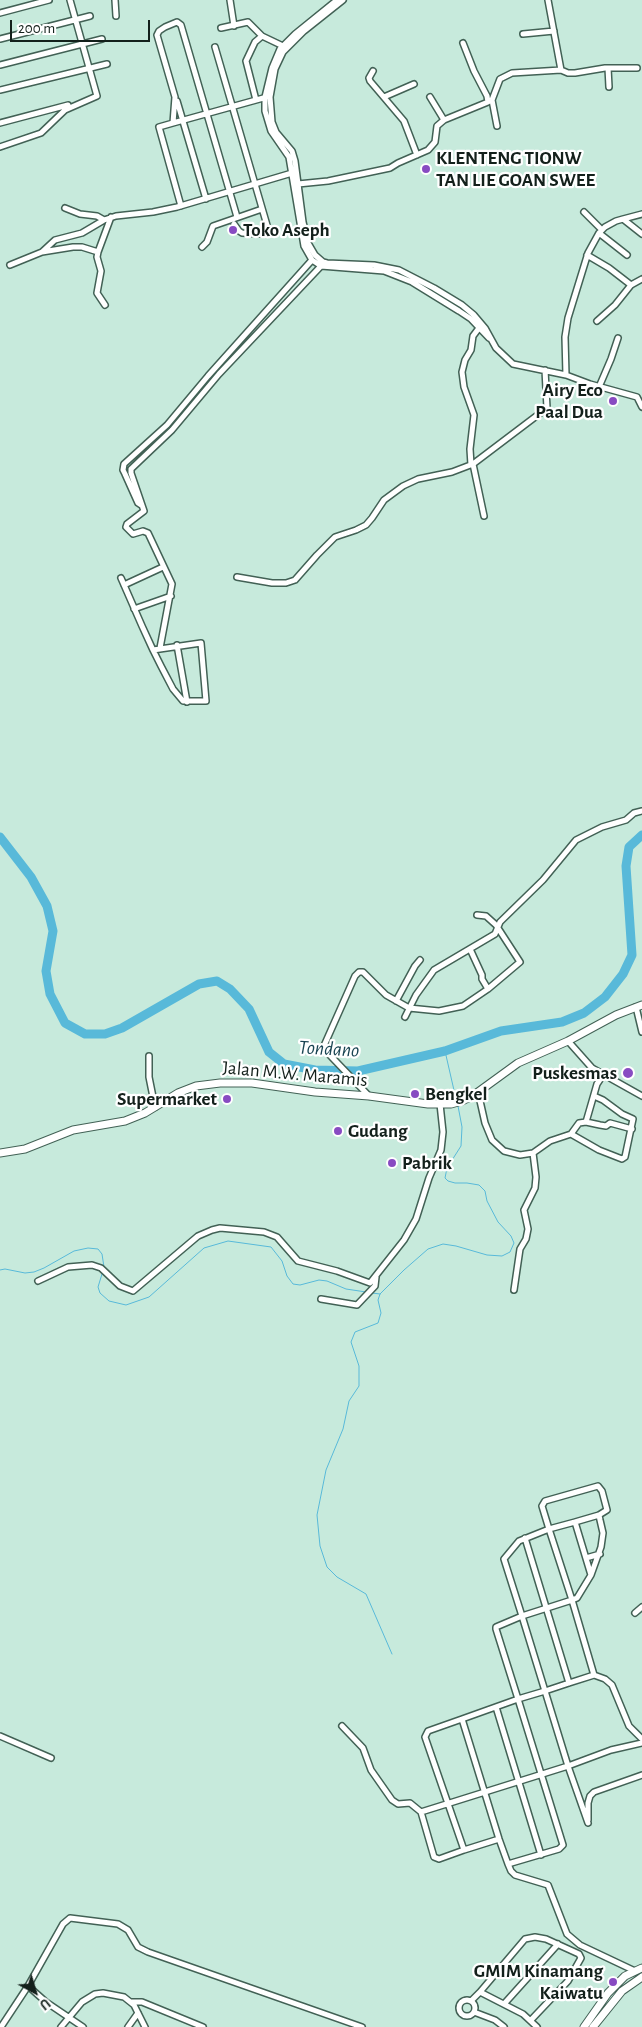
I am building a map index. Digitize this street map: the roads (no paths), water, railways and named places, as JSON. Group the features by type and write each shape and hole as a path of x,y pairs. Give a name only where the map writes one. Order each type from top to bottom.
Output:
{"highway":[{"path":"478,1092 518,1063 568,1041 616,1015 639,1006"},
{"name":"Jalan M.W. Maramis","path":"0,1153 24,1149 73,1130 125,1121 156,1108 178,1093 220,1082 252,1083 314,1092 440,1104 462,1101 478,1092"},
{"path":"584,2027 608,1993 625,1976 638,1969"},
{"path":"593,2027 622,1991 642,1977"}],"street":[{"path":"0,13 49,0"},
{"path":"70,0 98,96"},
{"path":"115,0 116,16"},
{"path":"230,0 234,26"},
{"path":"337,0 283,46 272,68 265,111 269,125 288,154 301,236 312,260 321,266 384,271 412,282 447,300 462,305 480,321 500,354 512,364 566,375 599,387 637,397 642,407"},
{"path":"343,0 304,31 283,52 275,69 267,97 276,132 293,155 308,243 319,259 328,262 374,265 399,270 447,300 471,319 492,340"},
{"path":"548,0 561,70"},
{"path":"0,39 90,16"},
{"path":"206,199 157,35 165,27 177,22 181,25 237,217"},
{"path":"221,28 249,23 262,36 283,46"},
{"path":"523,34 554,31"},
{"path":"256,100 246,61 255,42 262,36"},
{"path":"0,65 102,39"},
{"path":"298,184 328,181 390,168 432,147 437,138 437,126 444,120 488,102 463,42"},
{"path":"215,47 268,233 242,233 238,231 234,224"},
{"path":"0,90 106,64"},
{"path":"608,68 609,87"},
{"path":"497,126 492,100 495,87 500,79 512,73 561,70 575,73 608,68 637,68"},
{"path":"374,71 370,81 404,121 418,155"},
{"path":"384,97 414,84"},
{"path":"0,123 98,96"},
{"path":"0,147 41,133 65,110 98,96"},
{"path":"173,123 175,97"},
{"path":"181,206 160,126 267,97"},
{"path":"430,97 444,120"},
{"path":"42,252 53,241 82,233 111,217 122,214 153,212 181,206 292,173"},
{"path":"65,208 104,220"},
{"path":"202,247 207,242 213,226 262,209"},
{"path":"584,212 601,232 627,255"},
{"path":"566,375 565,337 568,318 587,255 601,232 610,223 642,214"},
{"path":"105,305 97,293 101,271 97,257 111,217"},
{"path":"623,219 642,234"},
{"path":"10,265 42,252 73,246 98,252"},
{"path":"587,255 609,268 631,285"},
{"path":"141,505 138,504 123,466 127,460 167,426 208,376 312,260"},
{"path":"160,648 172,584 147,532 134,534 126,527 127,524 143,512 141,497 131,469 172,430 219,374 321,266"},
{"path":"597,321 615,305 631,285 642,279"},
{"path":"479,328 473,336 471,350 465,360 462,372 464,386 474,416 470,449 484,516"},
{"path":"599,387 618,338"},
{"path":"237,577 272,583 286,583 295,580 335,537 366,525 384,500 403,486 426,476 452,472 472,465 547,408 545,370"},
{"path":"167,426 172,430"},
{"path":"124,585 164,567"},
{"path":"121,578 153,650 173,689 182,700 187,702 206,701 200,643 153,650"},
{"path":"134,609 171,596"},
{"path":"177,645 187,702"},
{"path":"405,1017 416,995 434,970 495,934 500,922 543,880 576,840 602,827 626,820 634,813 642,811"},
{"path":"369,1096 324,1051 323,1046 355,976 359,972 366,975 386,995 410,1008 439,1011 452,1010 471,1002 520,962 498,928 486,916 477,915"},
{"path":"470,949 482,980 488,989"},
{"path":"396,1001 420,960"},
{"path":"639,1006 642,1032"},
{"path":"568,1041 592,1068 642,1096"},
{"path":"149,1056 149,1077 156,1108"},
{"path":"586,1122 597,1084 603,1075"},
{"path":"478,1092 484,1123 492,1140 498,1147 513,1154 533,1153 550,1141 571,1134 579,1124 586,1122 605,1126 610,1123 632,1129"},
{"path":"571,1134 599,1150 622,1159 625,1157 633,1120 594,1096"},
{"path":"38,1281 68,1267 92,1265 101,1268 120,1286 128,1290 135,1290 198,1236 220,1228 264,1232 277,1237 298,1261 347,1274 367,1284 372,1282 404,1240 416,1218 429,1178 441,1150 443,1132 440,1104"},
{"path":"514,1290 520,1249 526,1239 528,1229 524,1210 535,1188 536,1177 533,1153"},
{"path":"321,1299 358,1305 375,1286 376,1276"},
{"path":"594,1676 572,1600 549,1529 542,1506 543,1503 598,1486 602,1491 607,1510 599,1515 549,1529 518,1541 504,1559 568,1766 588,1823 588,1803 590,1796 594,1792 642,1775"},
{"path":"508,1864 563,1847 496,1629 498,1625 577,1598 585,1587 600,1554 603,1533 599,1515"},
{"path":"575,1522 591,1575"},
{"path":"525,1538 569,1683"},
{"path":"586,1558 600,1554"},
{"path":"635,1613 642,1607"},
{"path":"421,1812 449,1802 568,1766 642,1741 629,1726 612,1685 605,1679 594,1676 545,1690 462,1718 428,1731 425,1734 449,1802 464,1850"},
{"path":"496,1707 541,1855"},
{"path":"462,1718 498,1840 511,1872 515,1875 548,1885 567,1934 580,1945 638,1969"},
{"path":"342,1726 363,1748 371,1770 392,1800 398,1804 410,1803 421,1812 434,1857 438,1859 498,1840"},
{"path":"0,1736 51,1758"},
{"path":"1,2027 28,1986 63,1924 70,1918 118,1924 128,1930 138,1947 148,1952 362,2027"},
{"path":"504,2027 495,2020 474,2012 466,2016 459,2009 461,2003 470,2001 480,1992 525,1939 535,1937 558,1944 579,1954 580,1958 568,1981 531,2020"},
{"path":"504,2004 558,1944"},
{"path":"28,1986 46,2002 83,2027"},
{"path":"480,1992 531,2020 537,2027"},
{"path":"60,2027 78,2006 95,1994 114,1994 124,1997 131,2002 145,2027"},
{"path":"470,2001 475,2006 474,2012"},
{"path":"131,2002 142,2002 203,2027"},
{"path":"128,2027 138,2013"}],"waterway":[{"name":"Tondano","path":"0,837 31,877 47,906 53,931 46,971 50,994 65,1023 85,1034 105,1034 122,1028 199,984 217,981 230,989 249,1009 269,1052 284,1064 315,1070 358,1071 445,1051 501,1031 562,1022 584,1013 605,997 623,974 632,955 626,866 629,847 642,835"},
{"path":"445,1051 456,1099"},
{"path":"392,1654 366,1594 337,1577 327,1567 320,1546 317,1515 326,1470 343,1429 349,1401 359,1386 359,1366 351,1342 355,1332 378,1323 381,1313 378,1300 380,1294 428,1249 443,1244 487,1255 502,1256 510,1252 514,1243 511,1236 498,1222 487,1201 485,1191 479,1185 455,1183 445,1178 447,1168 461,1146 462,1127 458,1106"},
{"path":"102,1274 98,1287 100,1293 109,1301 126,1305 149,1297 204,1248 228,1241 271,1247 282,1261 287,1276 293,1284 300,1285 319,1280 327,1281 346,1289 366,1292"},
{"path":"0,1270 5,1269 25,1273 34,1272 74,1251 88,1248 98,1249 102,1254 104,1267"},
{"path":"372,1293 380,1294"}],"place":[{"name":"KLENTENG TIONW TAN LIE GOAN SWEE","path":"426,169"},
{"name":"Toko Aseph","path":"233,230"},
{"name":"Airy Eco Paal Dua","path":"613,401"},
{"name":"Puskesmas","path":"628,1073"},
{"name":"Bengkel","path":"415,1094"},
{"name":"Supermarket","path":"227,1099"},
{"name":"Gudang","path":"338,1131"},
{"name":"Pabrik","path":"392,1163"},
{"name":"GMIM Kinamang Kaiwatu","path":"613,1982"}]}
